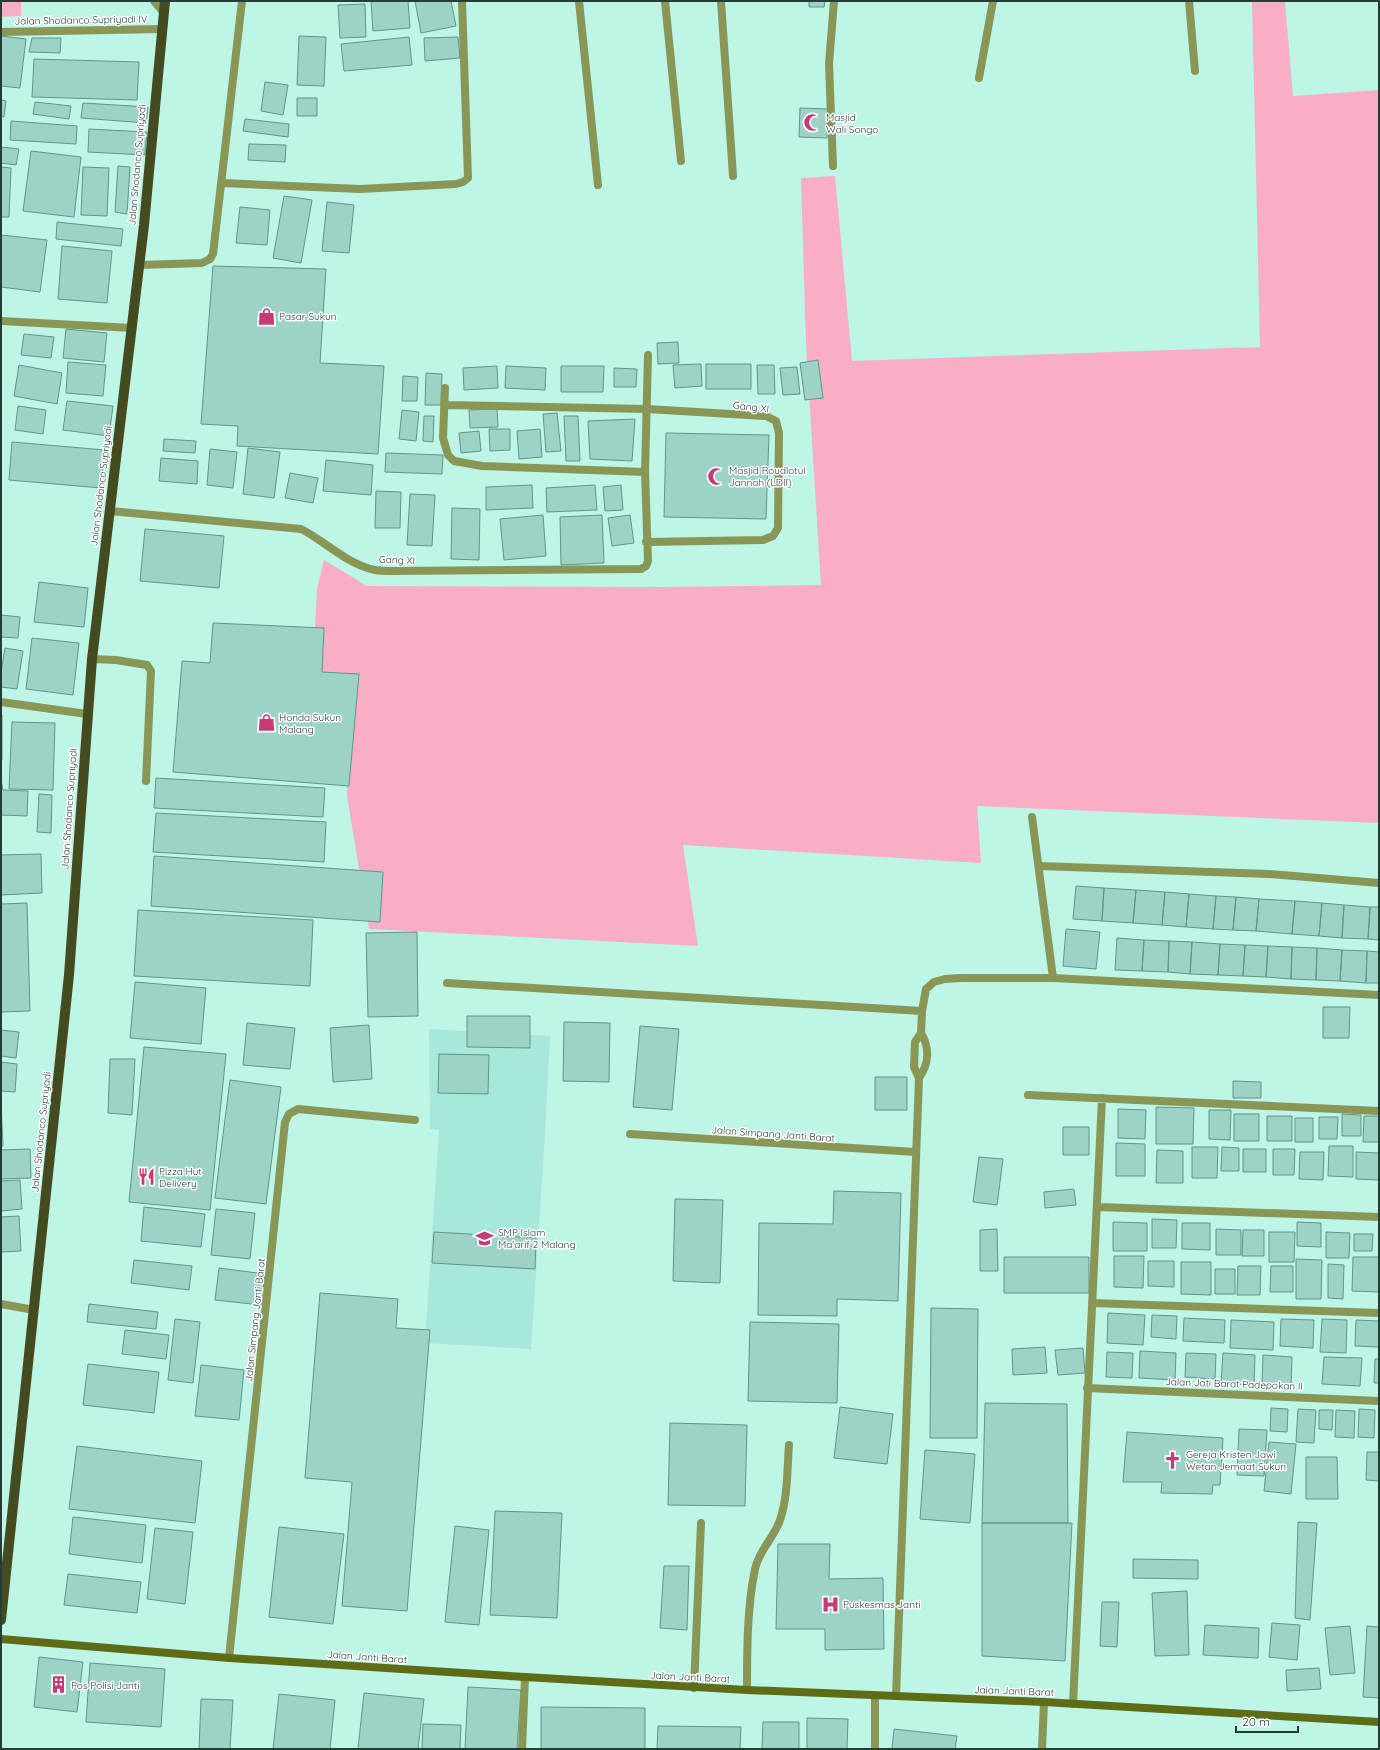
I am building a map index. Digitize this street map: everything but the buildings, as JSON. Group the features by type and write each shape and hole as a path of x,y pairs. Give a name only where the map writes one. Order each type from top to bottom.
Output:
{"main road":[{"name":"Jalan Shodanco Supriyadi","path":"1,1620 69,975 92,659 139,266 165,1"}],"street":[{"path":"154,1 164,13"},
{"path":"139,266 202,263 210,259 213,254 242,1"},
{"path":"222,183 360,189 456,184 468,178 462,1"},
{"path":"579,1 598,185"},
{"path":"665,1 681,161"},
{"path":"720,1 733,176"},
{"path":"833,166 829,64 834,1"},
{"path":"979,78 993,1"},
{"path":"1189,1 1195,71"},
{"name":"Jalan Shodanco Supriyadi IV","path":"1,32 162,28"},
{"path":"1,321 132,328"},
{"name":"Gang XI","path":"110,511 301,529 315,536 355,562 374,570 641,569 646,566 648,561 646,542 645,472 648,355"},
{"path":"445,388 443,438 448,455 454,461 482,466 645,472"},
{"path":"445,405 646,409"},
{"name":"Gang XI","path":"646,409 766,416 776,421 779,433 778,528 773,536 763,540 646,542"},
{"path":"92,659 116,660 147,665 151,671 146,781"},
{"path":"1,702 87,714"},
{"path":"1032,816 1053,978"},
{"path":"1038,866 1269,874 1379,883"},
{"path":"896,1696 915,1152 919,1078 914,1067 915,1042 921,1033 922,1011 926,989 934,982 945,979 1053,978 1379,995"},
{"path":"448,983 922,1011"},
{"path":"919,1078 926,1068 927,1053 927,1042 921,1033"},
{"path":"1028,1095 1379,1111"},
{"path":"1073,1704 1087,1388 1098,1207 1102,1098"},
{"name":"Jalan Simpang Janti Barat","path":"229,1658 285,1122 289,1114 298,1109 415,1120"},
{"name":"Jalan Simpang Janti Barat","path":"630,1134 915,1152"},
{"path":"1098,1207 1379,1216"},
{"path":"1092,1303 1379,1313"},
{"path":"1,1304 34,1310"},
{"name":"Jalan Jati Barat Padepokan II","path":"1087,1388 1379,1401"},
{"path":"747,1690 748,1631 755,1568 760,1554 773,1535 780,1521 785,1501 789,1445"},
{"path":"694,1688 701,1523"},
{"name":"Jalan Janti Barat","path":"1,1639 229,1658 525,1678 694,1688 1044,1702 1379,1722"},
{"path":"522,1749 525,1678"},
{"path":"874,1749 876,1696"},
{"path":"1042,1749 1044,1702"}],"shaded area":[{"path":"1,1 21,1 21,16 1,17"},
{"path":"1252,1 1285,1 1293,96 1379,90 1379,823 977,806 981,863 683,845 698,946 369,929 347,796 349,691 313,668 317,589 324,560 367,586 661,587 821,585 806,344 801,178 835,176 852,361 1260,347"},
{"name":"SMP Islam Ma'arif 2 Malang","path":"429,1029 550,1036 531,1349 425,1343 439,1130 430,1129"}],"place":[{"name":"Masjid Wali Songo","path":"813,123"},
{"name":"Pasar Sukun","path":"266,316"},
{"name":"Masjid Roudlotul Jannah (LDII)","path":"716,476"},
{"name":"Honda Sukun Malang","path":"266,723"},
{"name":"Pizza Hut Delivery","path":"146,1177"},
{"name":"SMP Islam Ma'arif 2 Malang","path":"485,1238"},
{"name":"Gereja Kristen Jawi Wetan Jemaat Sukun","path":"1173,1460"},
{"name":"Puskesmas Janti","path":"830,1604"},
{"name":"Pos Polisi Janti","path":"58,1685"}]}
